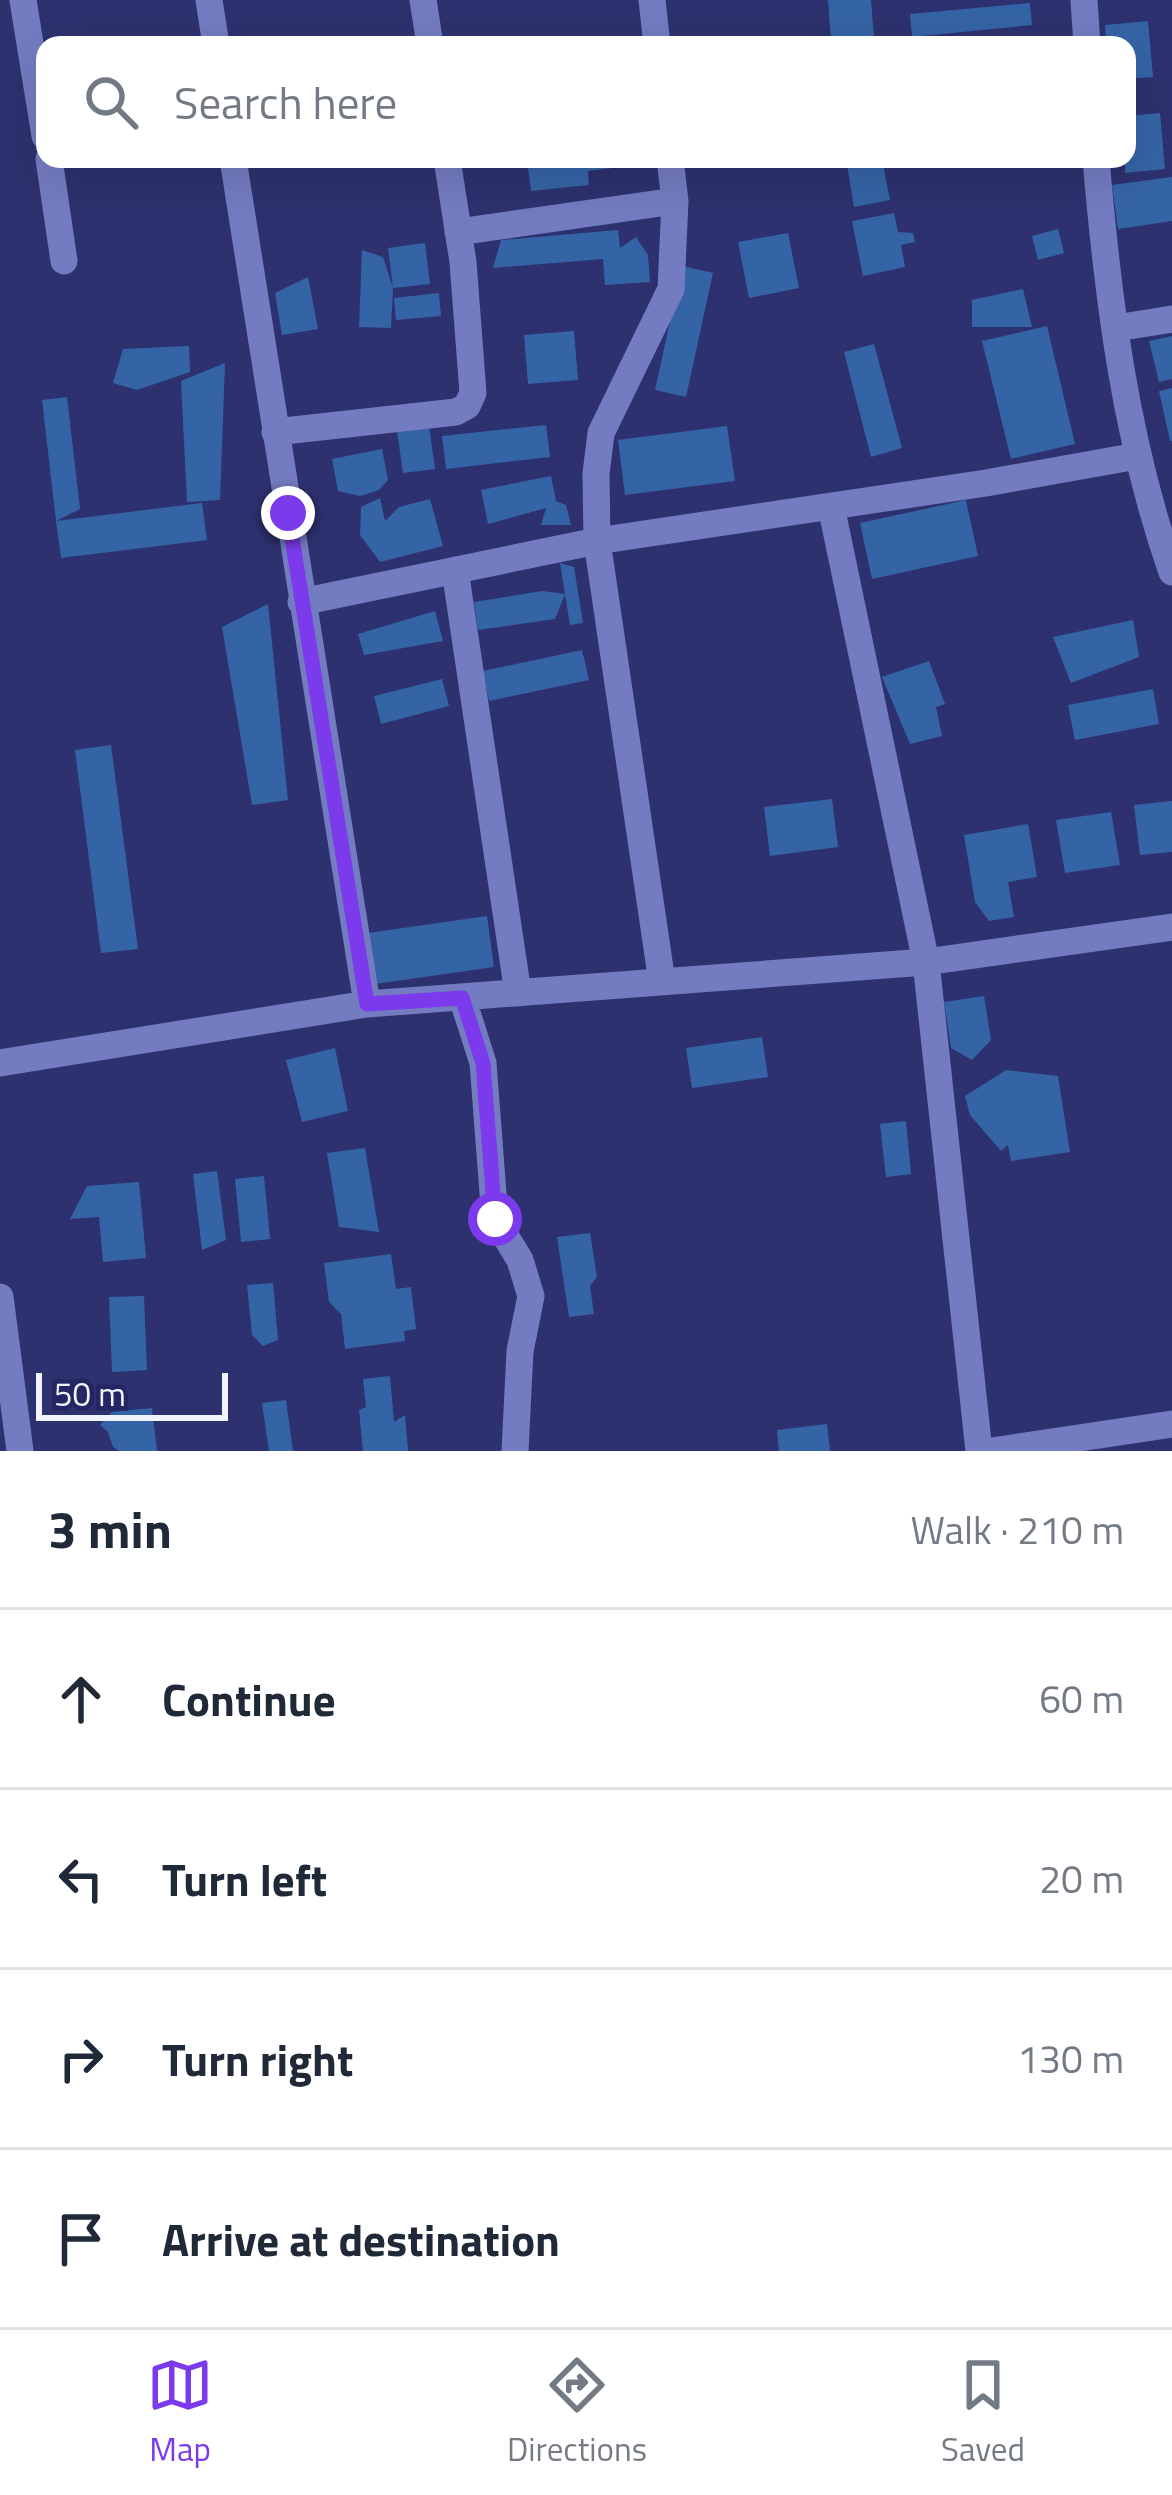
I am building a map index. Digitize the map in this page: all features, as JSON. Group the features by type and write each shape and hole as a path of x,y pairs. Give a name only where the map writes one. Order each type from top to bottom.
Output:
{"street":[{"path":"23,0 36,80"},
{"path":"209,0 215,36"},
{"path":"423,0 428,36"},
{"path":"652,0 656,36"},
{"path":"1084,0 1086,36"},
{"path":"50,168 64,261"},
{"path":"234,168 367,1004"},
{"path":"275,432 456,412 467,406 472,377 448,168"},
{"path":"662,982 597,541 596,474 601,434 671,289 675,201 671,168"},
{"path":"1097,168 1120,379 1145,495 1172,572"},
{"path":"458,232 675,201"},
{"path":"1116,328 1172,319"},
{"path":"301,602 597,541 1137,456"},
{"path":"831,506 926,962 979,1451"},
{"path":"455,570 518,993"},
{"path":"0,1063 367,1004 926,962 1172,927"},
{"path":"462,998 483,1063 495,1219 526,1275 530,1296 520,1351 515,1451"},
{"path":"0,1297 20,1451"},
{"path":"992,1451 1172,1424"}],"building":[{"path":"828,0 871,0 874,36 831,36"},
{"path":"1030,3 1032,25 912,36 910,14"},
{"path":"1148,21 1153,77 1136,78 1136,36 1106,36 1105,25"},
{"path":"1160,113 1165,169 1125,173 1125,168 1136,168 1136,115"},
{"path":"528,168 613,168 588,171 589,185 531,191"},
{"path":"848,168 884,168 890,200 854,207"},
{"path":"1172,177 1172,221 1118,229 1112,185"},
{"path":"894,213 898,232 913,233 915,242 901,245 905,267 863,276 852,221"},
{"path":"1058,229 1064,253 1038,260 1032,236"},
{"path":"618,230 620,248 636,237 648,255 650,282 605,285 603,259 493,268 501,240"},
{"path":"788,233 799,288 749,298 738,242"},
{"path":"425,243 430,284 393,288 388,248"},
{"path":"362,250 383,257 393,288 391,328 359,327"},
{"path":"682,266 713,273 686,397 655,390"},
{"path":"308,277 318,329 282,335 275,293"},
{"path":"1023,289 1032,327 972,327 972,300"},
{"path":"439,293 441,316 396,320 394,298"},
{"path":"1047,326 1075,444 1011,459 982,341"},
{"path":"574,331 578,380 528,384 524,335"},
{"path":"1172,336 1172,379 1159,382 1149,341"},
{"path":"874,344 902,448 871,457 844,352"},
{"path":"189,346 190,372 137,390 113,383 123,349"},
{"path":"225,363 220,500 187,502 181,381"},
{"path":"1172,388 1172,441 1170,441 1159,391"},
{"path":"67,397 80,509 56,521 42,400"},
{"path":"546,425 550,457 446,469 442,436"},
{"path":"429,426 435,469 403,473 397,431"},
{"path":"727,426 735,481 625,495 618,440"},
{"path":"382,449 388,480 379,490 360,496 338,491 332,459"},
{"path":"551,476 556,501 566,505 571,525 541,525 546,508 488,524 481,490"},
{"path":"380,498 385,521 399,507 430,499 443,546 380,562 360,535 361,507"},
{"path":"966,500 978,556 872,579 860,523"},
{"path":"202,503 207,540 61,558 56,521"},
{"path":"560,563 574,567 583,623 570,625"},
{"path":"542,591 565,594 555,619 478,630 474,602"},
{"path":"268,604 288,800 252,805 222,627"},
{"path":"435,611 443,641 364,655 358,634"},
{"path":"1133,620 1139,657 1071,683 1053,637"},
{"path":"582,650 589,680 489,701 483,671"},
{"path":"929,661 945,704 936,707 942,736 910,744 882,677"},
{"path":"442,679 449,706 381,724 374,696"},
{"path":"1153,689 1159,724 1075,740 1068,705"},
{"path":"111,745 138,949 101,953 75,750"},
{"path":"832,799 838,847 770,856 764,807"},
{"path":"1172,801 1172,852 1140,855 1134,805"},
{"path":"1111,812 1120,865 1065,873 1056,820"},
{"path":"1028,824 1037,877 1008,882 1014,917 989,921 975,902 964,835"},
{"path":"487,916 494,967 375,984 368,933"},
{"path":"984,996 991,1040 972,1060 951,1048 944,1002"},
{"path":"762,1037 768,1077 692,1088 686,1048"},
{"path":"335,1048 348,1111 302,1122 286,1060"},
{"path":"1006,1070 1058,1076 1070,1152 1011,1161 1008,1145 1001,1151 970,1115 965,1096"},
{"path":"906,1121 911,1174 886,1177 880,1124"},
{"path":"365,1148 379,1232 339,1227 327,1153"},
{"path":"217,1171 226,1240 202,1250 193,1174"},
{"path":"264,1176 270,1239 241,1242 235,1179"},
{"path":"139,1182 146,1258 103,1262 99,1217 70,1219 87,1186"},
{"path":"590,1233 597,1277 590,1286 594,1314 569,1317 557,1237"},
{"path":"391,1254 396,1289 411,1287 416,1329 404,1331 405,1341 345,1349 341,1314 329,1302 324,1263"},
{"path":"273,1283 278,1340 263,1346 252,1335 247,1285"},
{"path":"144,1296 147,1370 112,1372 109,1297"},
{"path":"390,1376 394,1422 405,1415 408,1451 363,1451 359,1410 366,1407 363,1379"},
{"path":"286,1400 293,1451 269,1451 262,1403"},
{"path":"152,1408 157,1451 113,1447 100,1425 112,1412"},
{"path":"827,1424 830,1451 779,1451 777,1430"}],"route":[{"path":"288,513 367,1004 462,998 483,1063 495,1219"}]}
